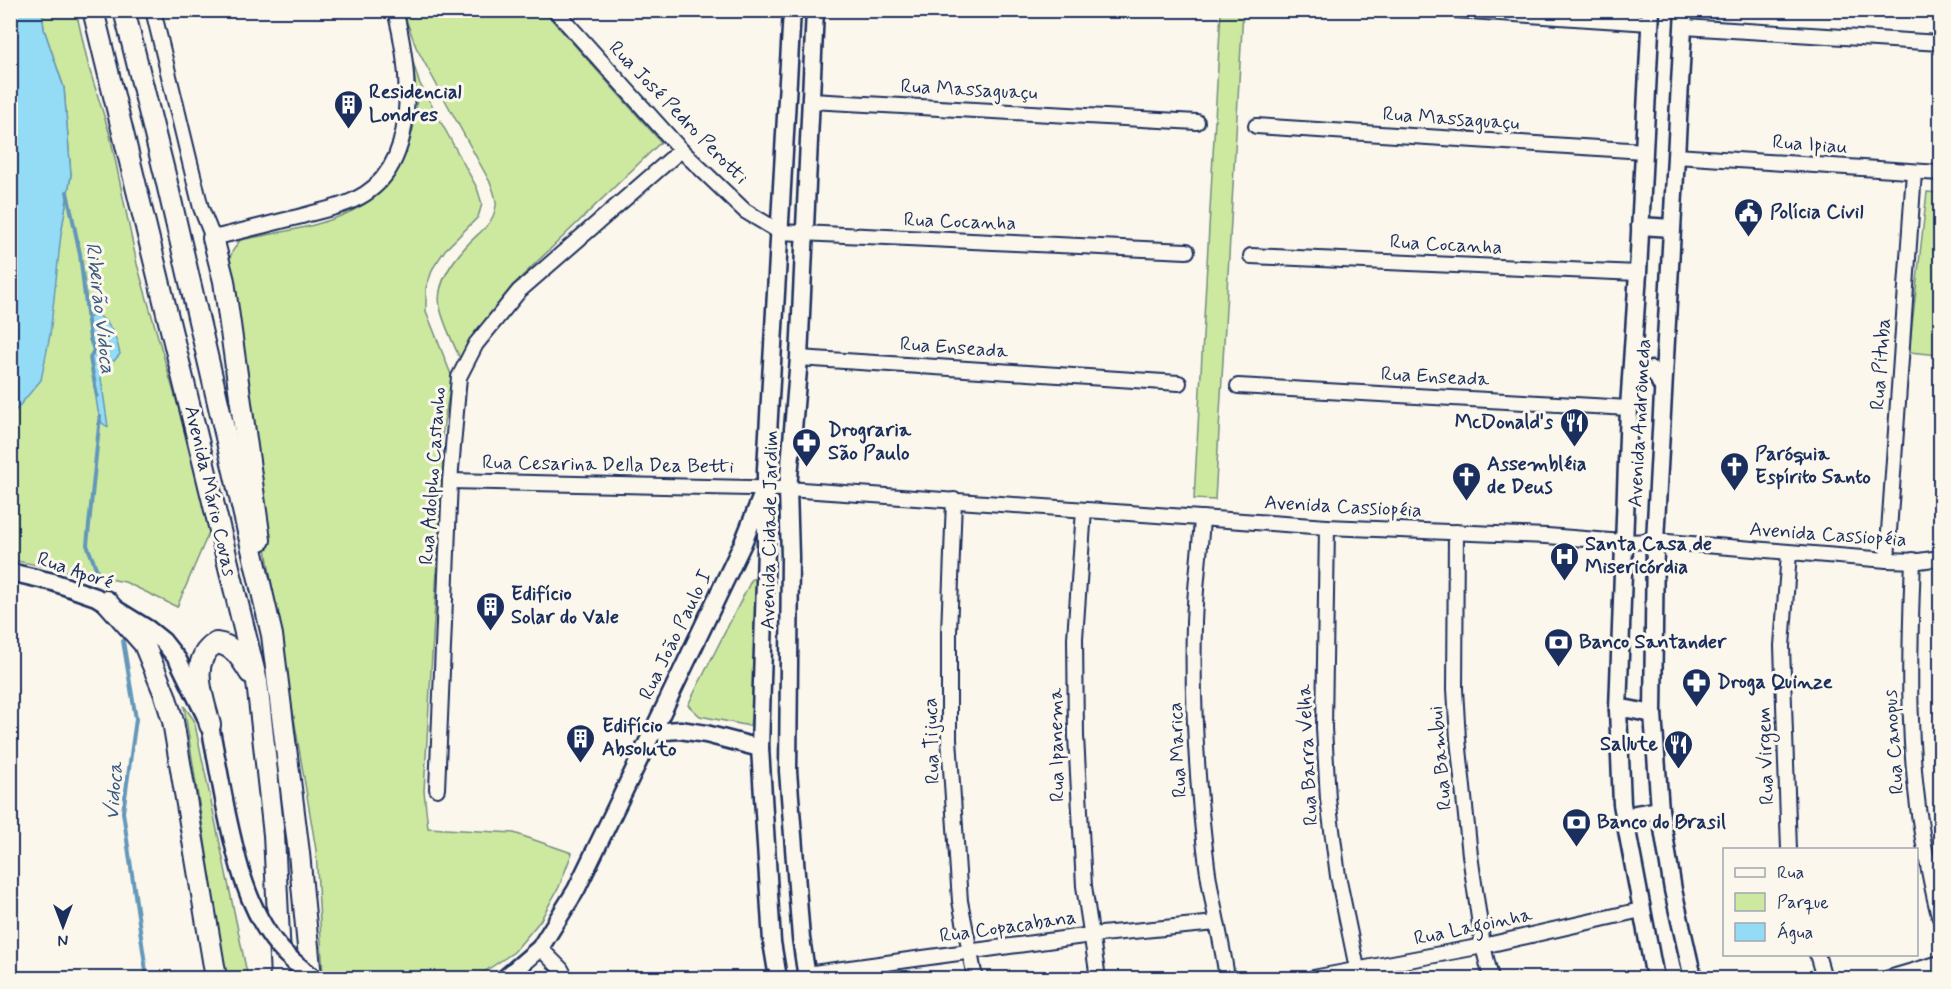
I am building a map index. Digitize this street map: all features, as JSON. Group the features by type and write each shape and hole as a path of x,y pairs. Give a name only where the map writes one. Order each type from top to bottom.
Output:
{"highway":[{"name":"Avenida Mário Covas","path":"93,10 257,682 274,835 280,978"},
{"name":"Avenida Mário Covas","path":"124,10 169,190 272,635 312,978"},
{"path":"213,238 224,281 272,635"},
{"path":"106,602 144,644 173,721 216,978"},
{"path":"210,725 199,674 201,659 208,648 216,643 224,644 232,649 257,682"}],"main road":[{"name":"Avenida Cidade Jardim","path":"778,978 772,942 760,748 766,548 765,488 792,10"},
{"name":"Avenida Cidade Jardim","path":"807,976 801,938 788,771 790,557 788,489 799,358 815,10"},
{"name":"Avenida Andrômeda","path":"1650,17 1629,408 1618,710 1622,804 1655,978"},
{"name":"Avenida Andrômeda","path":"1684,19 1655,542 1653,714 1660,810 1673,890 1693,978"},
{"path":"1640,226 1672,228"},
{"path":"1631,381 1637,373 1651,369 1662,386"},
{"name":"Rua João Paulo I","path":"505,978 540,948 576,890 743,543 765,488"},
{"path":"766,548 790,557"},
{"name":"Rua Aporé","path":"13,575 53,582 106,602 148,629 163,641 178,660 210,725"},
{"path":"1618,710 1628,709 1653,714"},
{"path":"210,725 236,858 253,902 279,947 312,978"},
{"path":"652,732 680,730 706,734 760,748"},
{"path":"1626,821 1636,814 1660,810"},
{"path":"772,942 801,938"}],"street":[{"path":"153,10 201,208 213,238 355,200 370,190 386,173 397,155 405,129 404,45 396,10"},
{"name":"Rua José Pedro Perotti","path":"555,10 681,150 745,211 780,232"},
{"path":"1455,10 1650,17"},
{"path":"1684,19 1941,43"},
{"name":"Rua Massaguaçu","path":"811,101 1197,122"},
{"name":"Rua Massaguaçu","path":"1256,126 1644,151"},
{"name":"Rua Adolpho Castanho","path":"437,789 450,481 459,377 476,344 519,291 681,150"},
{"name":"Rua Ipiau","path":"1677,156 1941,173"},
{"name":"Rua Pituba","path":"1887,560 1914,172"},
{"name":"Rua Cocanha","path":"780,232 1187,251"},
{"name":"Rua Cocanha","path":"1251,256 1638,273"},
{"name":"Rua Enseada","path":"799,358 1179,383"},
{"name":"Rua Enseada","path":"1238,386 1629,408"},
{"name":"Rua Cesarina Della Dea Betti","path":"450,481 765,488"},
{"name":"Avenida Cassiopéia","path":"765,488 1327,527 1655,542 1887,560 1941,558"},
{"name":"Rua Tijuca","path":"954,500 949,633 949,739 960,902 975,978"},
{"name":"Rua Ipanema","path":"1084,510 1075,638 1076,736 1084,886 1098,978"},
{"name":"Rua Marica","path":"1202,518 1194,622 1194,676 1201,809 1216,923 1227,978"},
{"name":"Rua Barra Velha","path":"1327,527 1324,728 1328,799 1334,851 1357,974"},
{"name":"Rua Bambui","path":"1456,532 1455,688 1457,719 1470,855 1483,946 1491,978"},
{"name":"Rua Virgem","path":"1789,553 1782,646 1789,848"},
{"name":"Avenida Cassiopéia","path":"1916,560 1941,567"},
{"name":"Rua Canopus","path":"1916,560 1909,688 1913,770 1921,831 1941,918"},
{"name":"Rua Lagoinha","path":"1313,978 1357,974 1641,910"},
{"name":"Rua Copacabana","path":"807,976 1091,935 1216,923"},
{"path":"540,948 561,969 566,978"},
{"path":"1818,956 1824,978"},
{"path":"1889,978 1941,963"}],"green space":[{"path":"42,11 76,11 89,68 110,135 137,264 212,525 177,607 125,582 11,560 11,416 14,412 61,233 71,175 64,88 44,29"},
{"path":"403,11 544,11 661,142 512,286 470,340 460,359 441,313 440,289 447,272 458,256 490,222 495,212 496,200 491,184 416,47"},
{"path":"1221,11 1243,11 1215,500 1194,499"},
{"path":"413,62 419,82 477,188 482,204 478,217 445,250 433,268 426,288 426,311 452,377 441,441 443,467 424,791 428,828 514,833 572,853 559,887 540,921 514,952 475,978 327,978 323,976 316,850 268,562 228,265 232,252 240,240 330,220 355,210 376,195 394,175 407,148 416,113"},
{"path":"1927,192 1940,193 1940,355 1909,352"},
{"path":"759,578 765,582 750,726 700,716 688,705 752,579"},
{"path":"184,706 194,720 248,978 226,978"}],"water":[{"path":"11,10 42,11 44,29 64,88 71,175 61,234 50,335 41,380 11,416"},
{"path":"97,314 113,331 120,354 114,361 104,359 99,364 108,427 102,423 98,411 90,358 94,350 90,339 88,318"}],"waterway":[{"name":"Ribeirão Vidoca","path":"67,192 80,254 90,339 94,350 90,358 97,396"},
{"name":"Ribeirão Vidoca","path":"98,573 87,545 100,416"},
{"name":"Vidoca","path":"123,641 136,719 123,812 147,978"}],"place":[{"name":"Residencial Londres","path":"348,130"},
{"name":"Polícia Civil","path":"1749,238"},
{"name":"McDonald's","path":"1574,448"},
{"name":"Drograria São Paulo","path":"807,468"},
{"name":"Paróquia Espírito Santo","path":"1734,492"},
{"name":"Assembléia de Deus","path":"1466,502"},
{"name":"Santa Casa de Misericórdia","path":"1564,582"},
{"name":"Edifício Solar do Vale","path":"490,632"},
{"name":"Banco Santander","path":"1558,668"},
{"name":"Droga Quinze","path":"1696,708"},
{"name":"Edifício Absoluto","path":"581,764"},
{"name":"Sallute","path":"1679,770"},
{"name":"Banco do Brasil","path":"1576,848"}]}
